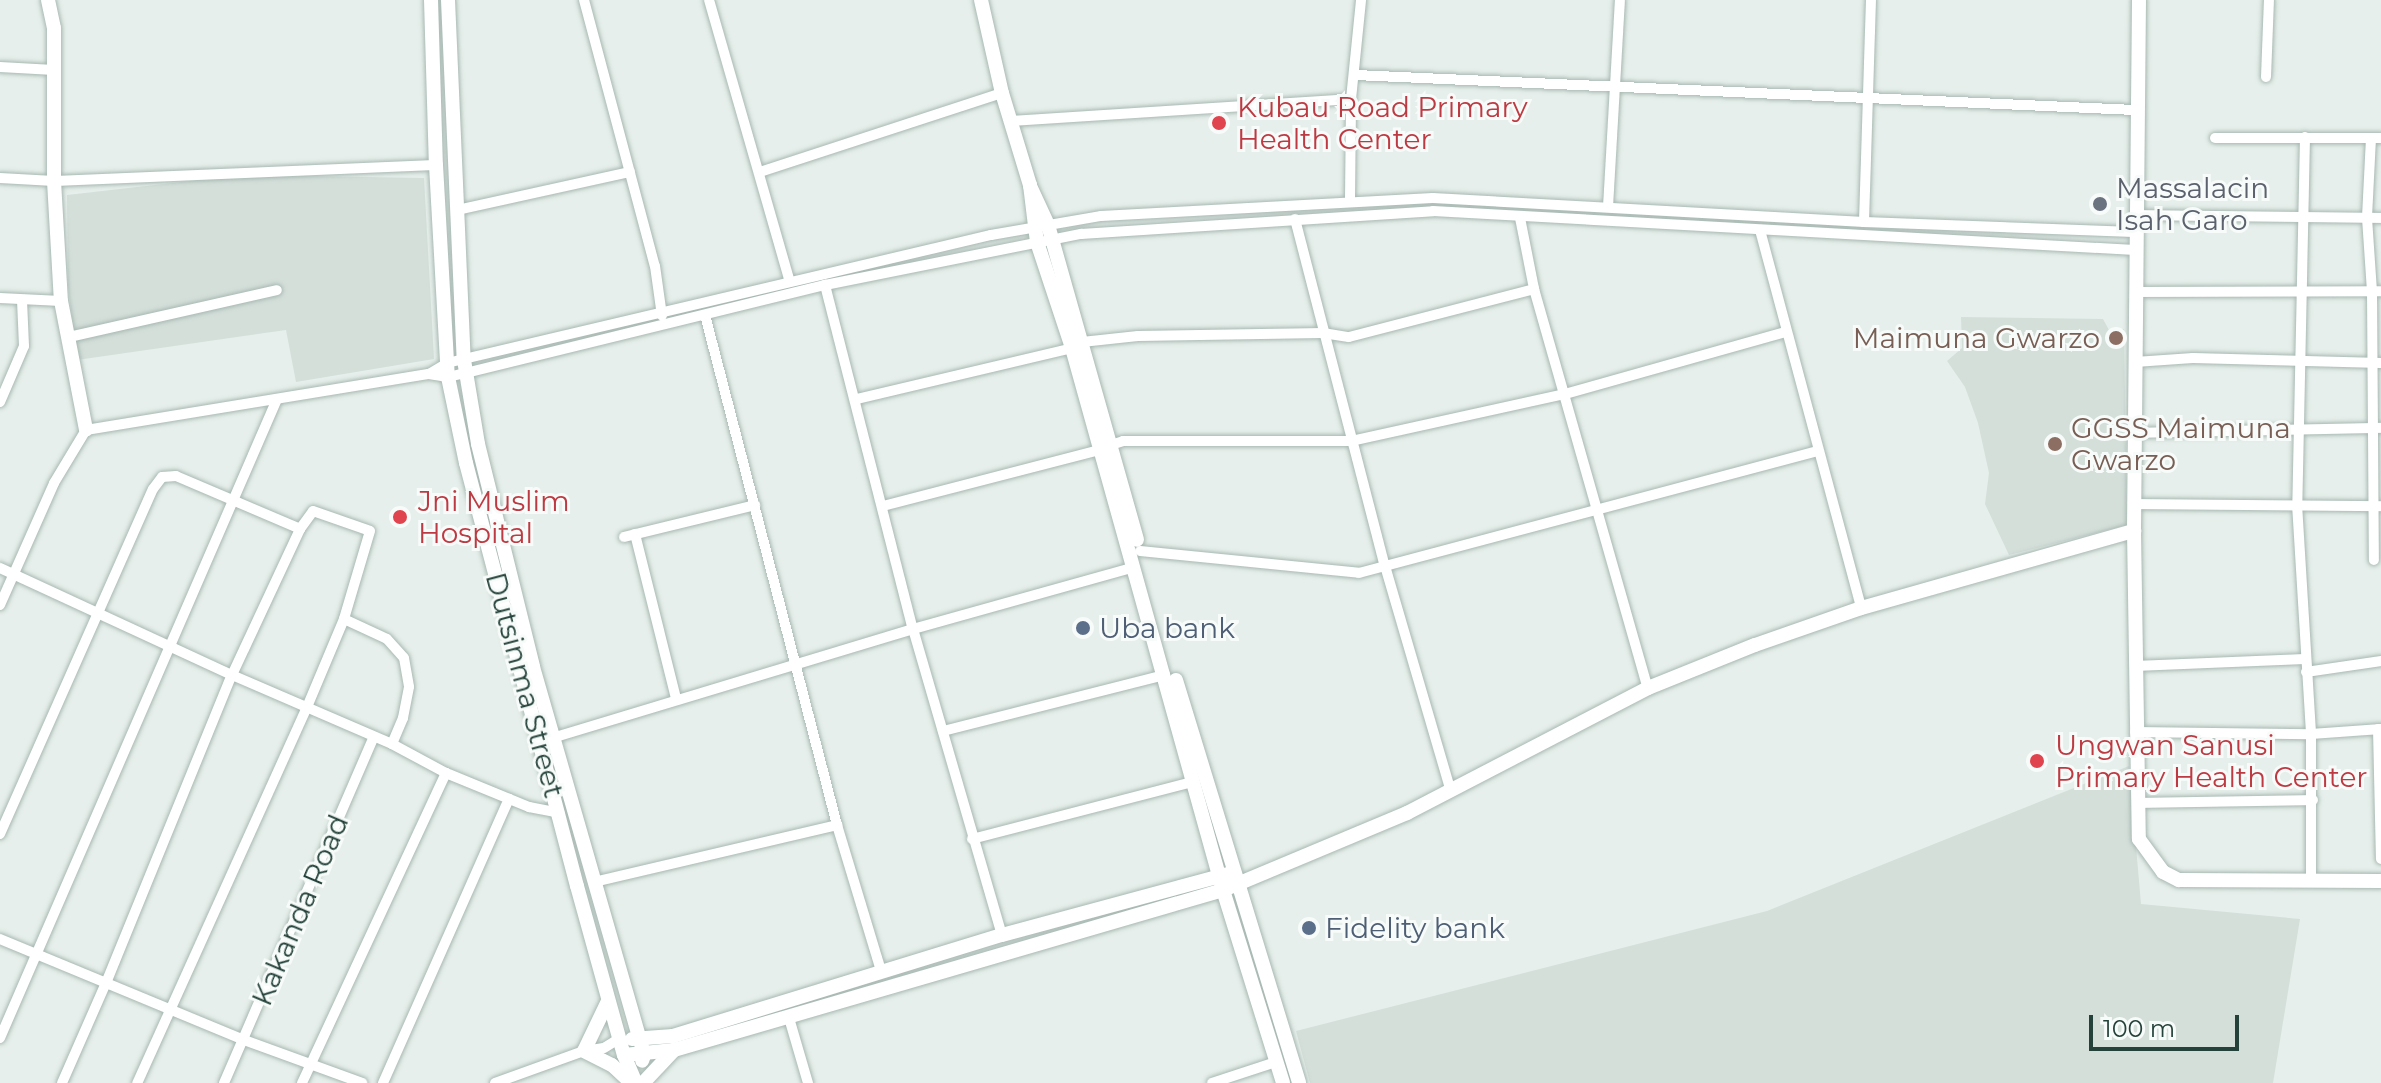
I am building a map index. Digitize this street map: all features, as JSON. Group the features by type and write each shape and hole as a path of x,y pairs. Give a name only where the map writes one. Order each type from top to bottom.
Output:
{"street":[{"path":"0,605 54,483 86,430 61,301 54,181 54,28 48,0"},
{"name":"Dutsinma Street","path":"431,0 436,165 448,370 466,463 608,1001 624,1055 637,1081"},
{"name":"Dutsinma Street","path":"448,0 465,366 478,444 552,738 644,1055"},
{"path":"584,0 661,291 663,325"},
{"path":"709,0 790,282"},
{"path":"981,0 1002,93 1077,345 1193,782 1230,877 1299,1083"},
{"path":"1350,200 1351,99 1361,0"},
{"path":"1608,207 1620,0"},
{"path":"1864,222 1871,0"},
{"path":"2139,0 2134,232 2135,732 2139,839 2163,872 2179,880 2381,881"},
{"path":"2266,77 2269,0"},
{"path":"0,67 54,70"},
{"path":"1355,75 2136,110"},
{"path":"760,172 1002,93"},
{"path":"1012,121 1351,99"},
{"path":"2305,137 2297,504 2311,734 2311,882"},
{"path":"2215,138 2376,138 2367,218 2376,291 2377,506 2374,560"},
{"path":"0,178 54,181 436,165"},
{"path":"457,210 630,172"},
{"path":"465,366 790,282 1041,226 1101,216 1350,200 1433,198 1864,222 2134,232"},
{"path":"86,430 429,374 663,325 825,285 1103,231 1433,211 2135,250"},
{"path":"1673,226 1674,211"},
{"path":"2135,215 2381,218"},
{"path":"1520,218 1534,289 1648,688"},
{"path":"1295,219 1385,566 1451,792"},
{"path":"1760,230 1861,608"},
{"path":"825,285 857,399 913,629 1002,935"},
{"path":"857,399 1077,345 1138,336 1323,333 1349,337 1534,289"},
{"path":"69,337 277,290"},
{"path":"2136,292 2376,291"},
{"path":"0,298 61,301"},
{"path":"0,402 24,346 22,300"},
{"path":"705,315 837,825 881,971"},
{"path":"883,506 1123,441 1351,441 1565,394 1785,332"},
{"path":"2135,362 2193,358 2377,363"},
{"path":"0,1038 277,399"},
{"path":"2135,433 2377,428"},
{"path":"495,1083 584,1051 604,1048 620,1038 674,1043 789,1018 1223,890 1230,877 1140,551 1105,448"},
{"path":"1140,551 1359,573 1818,451"},
{"path":"0,834 153,489 162,477 176,476 300,529"},
{"path":"2136,504 2377,506"},
{"path":"624,537 755,505"},
{"path":"62,1083 232,675 300,529 313,511 370,531 344,619 307,707 173,1010 137,1083"},
{"path":"604,1048 624,1055 644,1055 881,971 1002,935 1260,872 1451,792 1648,688 1861,608 2134,531"},
{"path":"635,534 676,699"},
{"path":"552,738 913,629 1135,567"},
{"path":"0,568 232,675 392,744 446,773 529,807 559,813"},
{"path":"344,619 387,639 404,658 409,687 403,718 392,744"},
{"path":"2135,666 2305,659"},
{"path":"2306,672 2381,661"},
{"path":"943,731 1165,675"},
{"path":"2135,732 2311,734 2379,729 2381,859"},
{"name":"Kakanda Road","path":"224,1083 374,737"},
{"path":"302,1083 446,773"},
{"path":"972,839 1193,782"},
{"path":"383,1083 509,799"},
{"path":"2140,803 2313,800"},
{"path":"594,882 837,825"},
{"path":"1223,890 1283,1083"},
{"path":"0,939 244,1040 362,1083"},
{"path":"584,1051 608,1001"},
{"path":"632,1016 674,1043"},
{"path":"789,1018 808,1083"},
{"path":"637,1081 674,1043"},
{"path":"584,1051 637,1081"},
{"path":"637,1081 644,1055"},
{"path":"1212,1083 1276,1062"}],"shaded area":[{"path":"243,175 424,178 434,359 296,382 286,330 77,360 68,285 67,195"},
{"name":"GGSS Maimuna Gwarzo","path":"1961,317 2103,319 2109,330 2124,329 2127,525 2009,555 1985,504 1989,473 1978,423 1965,387 1947,361 1962,348"},
{"path":"2129,766 2141,904 2300,919 2273,1083 1310,1083 1296,1031 1767,911"}],"place":[{"name":"Kubau Road Primary Health Center","path":"1219,123"},
{"name":"Massalacin Isah Garo","path":"2100,204"},
{"name":"Maimuna Gwarzo","path":"2116,338"},
{"name":"GGSS Maimuna Gwarzo","path":"2055,444"},
{"name":"Jni Muslim Hospital","path":"400,517"},
{"name":"Uba bank","path":"1083,628"},
{"name":"Ungwan Sanusi Primary Health Center","path":"2037,761"},
{"name":"Fidelity bank","path":"1309,928"}]}
